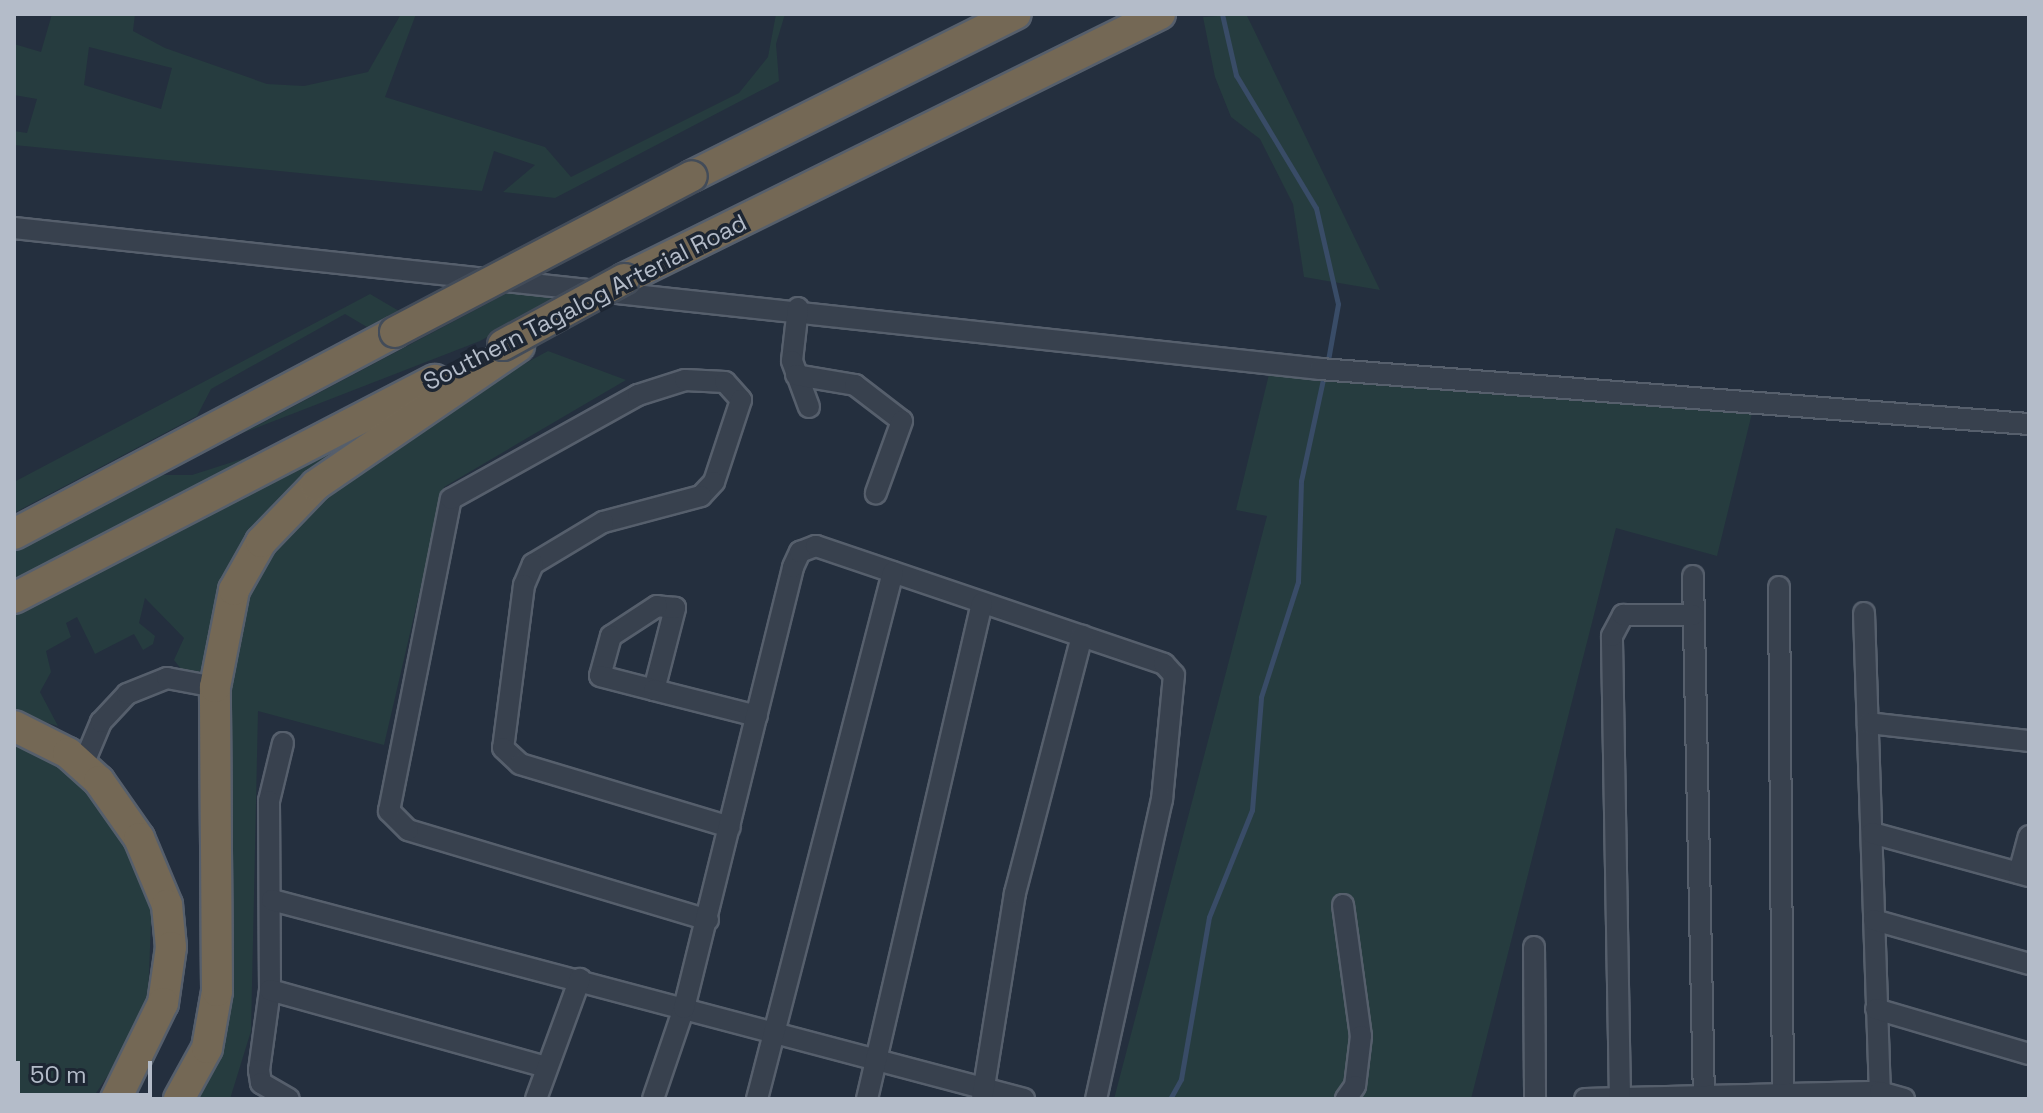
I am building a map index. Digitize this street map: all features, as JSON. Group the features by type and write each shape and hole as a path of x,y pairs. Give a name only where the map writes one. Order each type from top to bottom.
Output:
{"highway":[{"path":"14,534 692,176 1016,14"},
{"name":"Southern Tagalog Arterial Road","path":"14,598 511,345 624,279 1150,19"},
{"path":"179,1099 207,1048 217,991 215,687 234,590 281,518 384,435 511,345"},
{"path":"14,726 83,765 150,859 171,933 163,1003 116,1099"}],"street":[{"path":"14,228 798,308 1329,369 2029,424"},
{"path":"798,308 796,375 809,407"},
{"path":"796,375 855,385 902,421 876,493"},
{"path":"708,920 408,830 389,811 451,499 638,395 685,380 725,382 741,400 714,482 701,496 603,522 533,564 524,585 503,748 520,764 730,827"},
{"path":"653,1099 684,1008 708,920 800,552 816,546 1164,664 1174,675 1162,799 1096,1099"},
{"path":"757,1099 893,572"},
{"path":"1693,576 1704,1098"},
{"path":"1779,587 1783,1096"},
{"path":"867,1099 982,603"},
{"path":"654,690 675,608 657,606 611,636 600,676 654,690 757,716"},
{"path":"1864,613 1880,1096"},
{"path":"1620,1098 1612,636 1623,615 1693,615"},
{"path":"983,1094 1015,893 1082,636"},
{"path":"83,765 101,722 127,694 167,678 215,687"},
{"path":"1868,723 2029,741"},
{"path":"283,743 269,801 272,900 270,990 261,1083 289,1099"},
{"path":"1872,833 2024,875 2029,836"},
{"path":"272,900 773,1031 983,1094 1024,1099"},
{"path":"1343,905 1361,1036 1355,1086 1346,1099"},
{"path":"1874,920 2029,964"},
{"path":"1534,947 1535,1099"},
{"path":"536,1099 580,979"},
{"path":"270,990 546,1067"},
{"path":"1876,1009 2029,1054"},
{"path":"1585,1099 1783,1096 1880,1096 1904,1099"}],"green space":[{"path":"52,14 135,14 133,31 165,48 267,84 304,86 368,72 401,14 416,14 385,97 545,147 571,177 739,93 768,57 776,14 785,14 776,44 779,81 555,198 503,192 535,165 494,151 482,191 14,145 14,131 27,133 37,99 14,95 14,44 41,52","holes":["89,47 172,68 161,109 84,85"]},
{"path":"1246,14 1380,290 1304,277 1293,204 1260,139 1231,117 1215,77 1203,17"},
{"path":"524,284 571,292 480,341 243,433"},
{"path":"370,294 399,311 367,327 345,314 211,389 197,416 14,513 14,482"},
{"path":"548,351 626,380 444,487 384,745 258,711 251,1031 230,1099 194,1099 222,730 242,607 270,554 326,492 463,397"},
{"path":"1271,366 1753,409 1717,556 1616,528 1471,1099 1114,1099 1267,516 1236,510"},
{"path":"350,439 318,472 203,672 181,669 174,660 184,638 145,598 139,623 155,636 153,644 143,650 134,634 95,654 77,617 66,623 71,637 46,651 51,672 40,692 58,726 14,713 14,615"},
{"path":"267,451 14,585 14,549 153,475 192,475"},
{"path":"14,740 69,771 101,801 130,843 152,898 148,998 125,1050 92,1099 14,1099"}],"waterway":[{"path":"1222,14 1236,75 1316,208 1338,304 1327,366"},
{"path":"1170,1099 1181,1079 1209,917 1252,810 1261,697 1298,582 1301,481 1324,375"}]}
